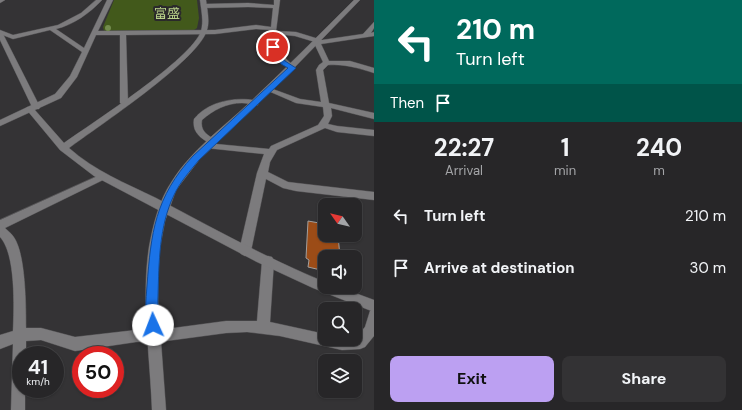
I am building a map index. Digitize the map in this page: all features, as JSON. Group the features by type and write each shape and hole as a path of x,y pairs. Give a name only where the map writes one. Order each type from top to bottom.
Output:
{"street":[{"path":"0,33 13,37 26,32 51,28 77,17 99,0"},
{"path":"0,123 58,96 73,77 84,51 110,0"},
{"path":"277,0 272,30 273,47 283,62 292,68"},
{"path":"159,410 153,335 152,300 155,250 164,208 169,195 184,172 211,144 270,90 357,0"},
{"path":"63,148 182,61 204,32 203,3 277,7"},
{"path":"365,36 374,24"},
{"path":"94,34 204,32 256,27 296,34 318,42 374,34"},
{"path":"51,28 84,51"},
{"path":"0,33 33,108 63,148 79,162 102,177 245,251 329,290 374,306"},
{"path":"123,33 124,103"},
{"path":"318,42 327,63"},
{"path":"245,251 262,183 262,173 265,162 271,152 274,148 323,125 328,116 320,69 321,66 327,63 348,62 374,71"},
{"path":"270,90 298,101 341,107 374,116"},
{"path":"255,103 249,100 238,101 217,107 202,115 198,119 198,130 211,144 271,152"},
{"path":"323,125 337,129 374,133"},
{"path":"262,173 296,187 374,196"},
{"path":"0,225 102,177"},
{"path":"0,230 10,240 16,261 20,300 18,335 18,410"},
{"path":"264,328 268,261"},
{"path":"0,342 18,335 41,334 75,344 247,326 280,330 342,343 360,342 371,330 374,315"}],"green space":[{"path":"114,0 197,0 199,18 197,28 194,30 104,31 103,27"}],"building":[{"path":"308,221 318,223 318,242 339,242 339,250 318,250 318,269 308,267 309,260 306,258"}],"district":[{"name":"富盛","path":"167,13"}],"route":[{"path":"153,325 152,300 155,250 164,208 169,195 184,172 196,158 292,68 283,62 273,47"}]}
